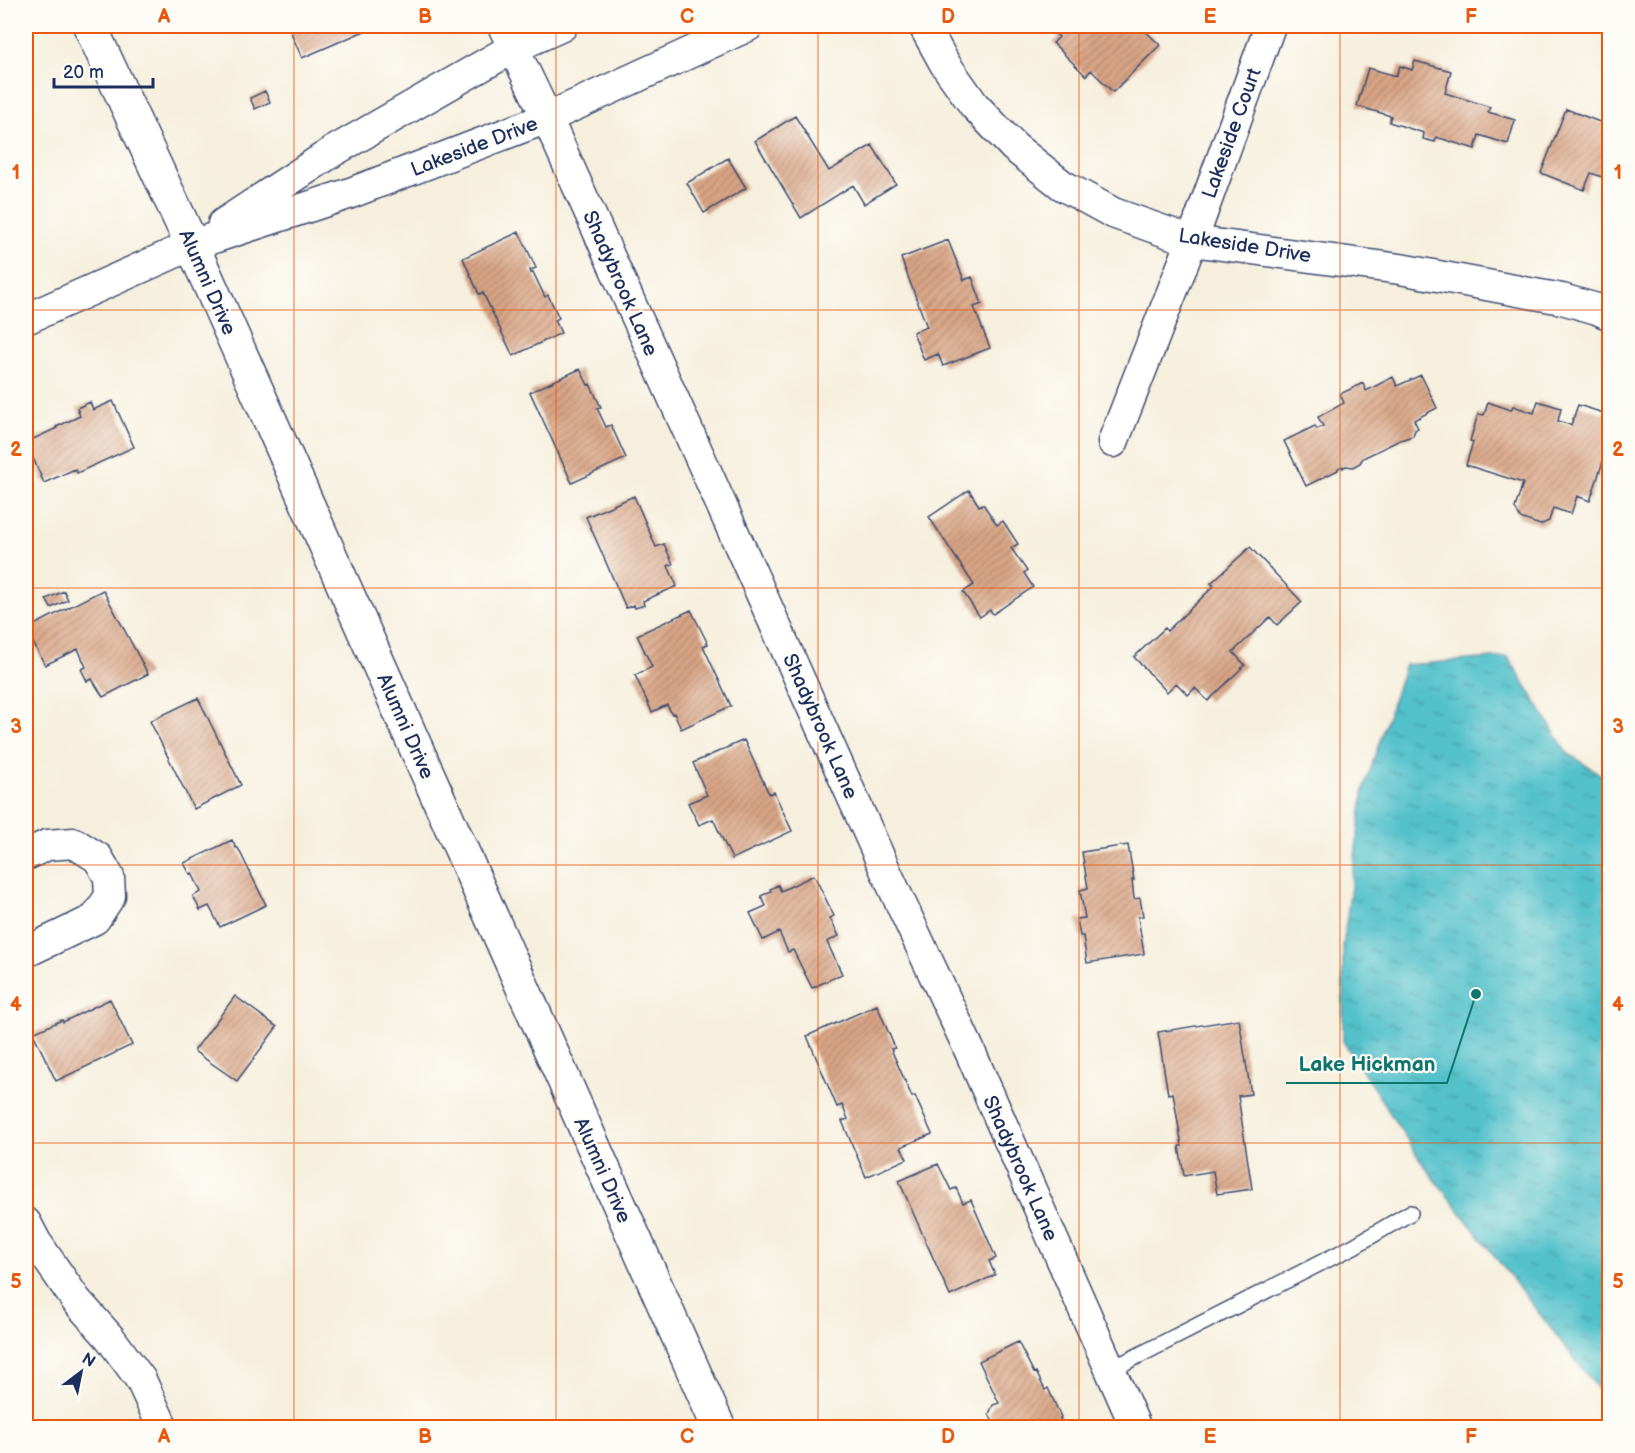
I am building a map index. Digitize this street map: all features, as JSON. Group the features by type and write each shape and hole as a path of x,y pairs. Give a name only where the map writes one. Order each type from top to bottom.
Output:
{"main road":[{"name":"Alumni Drive","path":"90,26 192,245 719,1428"}],"street":[{"name":"Lakeside Drive","path":"192,245 508,37 562,26"},
{"name":"Lakeside Drive","path":"26,319 192,245 348,194 546,118 748,26"},
{"name":"Lakeside Drive","path":"924,26 945,64 974,105 1014,147 1062,185 1113,213 1192,241 1400,269 1562,299 1610,315"},
{"name":"Lakeside Court","path":"1113,442 1192,241 1270,26"},
{"name":"Shadybrook Lane","path":"508,37 887,874 968,1047 1136,1428"},
{"path":"26,855 47,845 74,843 98,858 109,877 110,896 95,919 26,952"},
{"path":"26,1223 36,1242 76,1300 110,1338 141,1380 163,1428"}],"lane":[{"path":"1110,1370 1354,1246 1410,1213"}],"water":[{"path":"1508,657 1567,753 1609,780 1609,1403 1423,1164 1343,1041 1343,946 1364,789 1405,665"}],"building":[{"path":"288,26 376,26 302,58"},
{"path":"1047,26 1140,26 1160,45 1113,92 1091,70 1086,76 1053,43 1059,37"},
{"path":"1415,61 1451,71 1445,93 1490,107 1488,112 1515,120 1508,144 1479,135 1475,149 1436,137 1435,142 1423,139 1424,133 1389,122 1391,116 1357,106 1368,68 1396,76 1400,66 1412,70"},
{"path":"265,91 270,102 255,109 250,98"},
{"path":"1566,109 1605,124 1610,113 1610,180 1591,173 1584,190 1541,173"},
{"path":"795,116 829,171 872,145 896,184 864,204 853,185 801,218 755,141"},
{"path":"728,158 746,188 704,213 687,183"},
{"path":"519,232 536,268 530,270 531,273 533,272 545,297 548,295 559,318 555,320 561,333 513,356 483,293 479,294 463,258"},
{"path":"948,240 964,280 972,277 982,304 974,307 990,348 943,366 938,354 924,360 913,332 927,327 901,258"},
{"path":"580,369 601,407 597,408 606,427 611,425 626,458 572,483 530,392"},
{"path":"1421,375 1437,408 1414,420 1418,428 1413,436 1363,458 1353,467 1338,468 1306,486 1284,441 1315,426 1317,429 1323,426 1318,417 1344,403 1340,394 1363,383 1366,391 1393,377 1397,386"},
{"path":"113,401 134,447 77,473 75,469 44,483 26,442 80,416 77,408 90,402 93,410"},
{"path":"1538,401 1561,408 1558,421 1571,425 1578,405 1610,415 1610,440 1590,501 1577,496 1571,514 1553,508 1549,521 1540,525 1520,518 1515,508 1523,483 1466,465 1478,414 1484,415 1488,402 1511,410 1513,406 1534,413"},
{"path":"969,490 979,506 983,504 997,525 1003,521 1018,544 1011,548 1027,571 1024,573 1033,587 993,614 990,610 980,617 963,592 974,585 929,517"},
{"path":"634,496 656,547 664,544 673,564 668,566 677,586 643,601 644,605 626,608 586,517"},
{"path":"1250,547 1302,602 1277,625 1270,617 1233,652 1245,665 1208,701 1195,688 1188,695 1176,683 1167,692 1134,657 1165,628 1167,631 1214,586 1211,583"},
{"path":"103,590 148,674 103,697 92,679 87,681 81,669 86,667 78,649 45,665 26,629"},
{"path":"64,591 68,600 51,608 46,599"},
{"path":"691,610 708,644 703,646 731,706 681,729 674,713 672,714 667,705 652,712 635,675 652,667 637,635"},
{"path":"198,698 241,785 194,809 150,721"},
{"path":"744,740 769,794 774,792 792,831 732,859 713,819 699,825 688,803 707,795 693,763"},
{"path":"232,840 266,905 220,927 209,906 200,910 193,896 201,892 192,873 190,874 184,863"},
{"path":"1128,845 1134,880 1132,880 1134,899 1140,898 1143,916 1138,917 1144,954 1087,963 1083,936 1080,936 1077,919 1085,918 1080,890 1088,888 1082,852"},
{"path":"814,875 834,916 830,918 839,936 827,942 842,974 812,988 793,950 788,952 779,932 763,940 750,913 766,906 761,896 771,891 770,889 778,885 781,891"},
{"path":"235,996 277,1027 237,1081 194,1051"},
{"path":"110,999 132,1045 56,1081 33,1033 62,1020 63,1022"},
{"path":"877,1005 895,1048 891,1049 912,1097 915,1096 932,1134 901,1147 907,1159 866,1177 842,1121 848,1119 842,1105 837,1107 807,1036"},
{"path":"1239,1019 1251,1094 1238,1096 1252,1189 1217,1194 1213,1171 1184,1176 1179,1146 1182,1146 1173,1093 1168,1094 1158,1032"},
{"path":"938,1164 951,1190 956,1188 963,1203 971,1200 996,1258 989,1261 995,1275 950,1296 899,1181"},
{"path":"1018,1342 1045,1390 1048,1388 1064,1428 1007,1428 1011,1426 1010,1423 1001,1427 993,1422 989,1414 993,1405 999,1403 979,1361"}],"place":[{"name":"Lake Hickman","path":"1476,994"}]}
